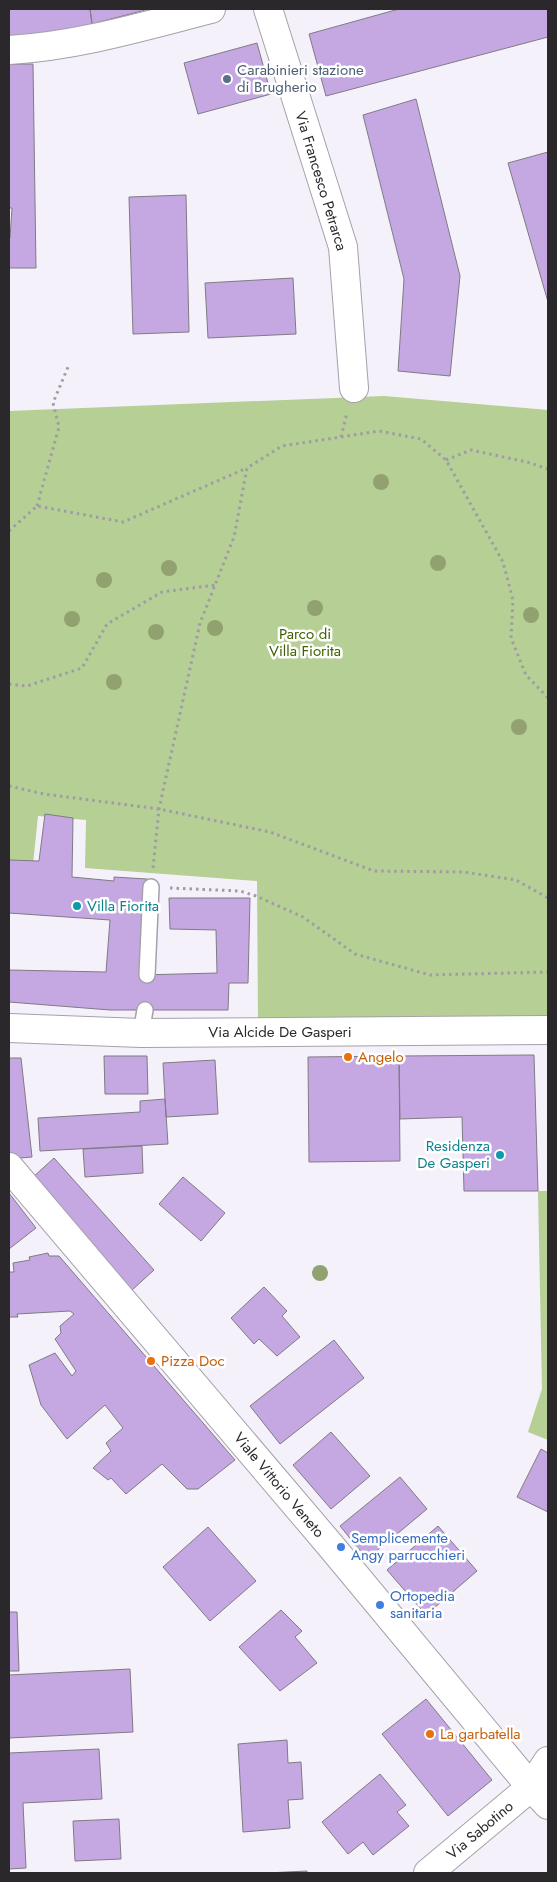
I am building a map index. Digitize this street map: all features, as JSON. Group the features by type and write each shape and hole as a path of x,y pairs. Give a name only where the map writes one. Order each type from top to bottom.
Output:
{"street":[{"path":"9,50 52,46 97,37 211,9"},
{"name":"Via Francesco Petrarca","path":"268,9 343,247 354,388"},
{"name":"Via Alcide De Gasperi","path":"10,1028 143,1021 548,1030"},
{"name":"Viale Vittorio Veneto","path":"9,1167 540,1796"},
{"name":"Via Sabotino","path":"428,1873 540,1796 548,1761"}],"lane":[{"path":"147,975 151,887"}],"path":[{"path":"9,531 37,506 58,427 53,403 68,367"},
{"path":"341,437 354,388"},
{"path":"37,506 123,522 247,468 282,446 378,431 421,439 446,460 503,562 513,600 511,638 526,674 548,698"},
{"path":"446,460 471,450 528,462 548,469"},
{"path":"247,468 234,537 200,622 158,809 151,887 240,891 256,896 303,916 355,954 430,975 548,972"},
{"path":"9,684 27,686 82,668 108,624 162,592 215,585"},
{"path":"9,786 44,794 158,809 270,832 374,871 464,872 516,880 548,898"}],"green space":[{"name":"Parco di Villa Fiorita","path":"384,396 548,410 548,1021 258,1021 257,881 85,868 86,820 38,816 33,864 9,862 9,411"},
{"path":"538,1191 548,1191 548,1440 528,1432 542,1389"}],"building":[{"path":"9,9 90,9 92,24 9,43"},
{"path":"90,9 149,9 92,24"},
{"path":"399,9 548,9 548,37 326,96 309,34"},
{"name":"Carabinieri stazione di Brugherio","path":"257,43 271,94 198,114 184,63"},
{"path":"9,64 33,64 36,268 9,268 12,208 9,208"},
{"path":"416,99 460,276 450,376 398,371 404,279 363,115"},
{"path":"548,152 548,302 508,163"},
{"path":"186,195 189,332 133,334 129,197"},
{"path":"293,278 296,334 208,338 205,283"},
{"name":"Villa Fiorita","path":"45,814 73,818 72,877 114,881 114,877 147,879 140,975 217,973 216,930 170,929 169,898 250,898 248,983 229,983 228,1010 110,1010 9,1002 9,970 106,972 110,920 9,913 9,860 39,861"},
{"name":"Residenza De Gasperi","path":"534,1055 538,1191 464,1191 462,1117 400,1119 399,1056"},
{"path":"104,1056 147,1056 148,1094 105,1094"},
{"path":"399,1056 400,1161 309,1162 308,1057"},
{"path":"9,1058 21,1058 32,1157 9,1159"},
{"path":"215,1060 218,1114 166,1117 163,1063"},
{"path":"165,1099 168,1144 40,1151 38,1118 140,1112 140,1101"},
{"path":"142,1146 143,1173 85,1177 83,1149"},
{"path":"54,1158 154,1270 132,1290 32,1178"},
{"path":"183,1177 225,1213 201,1241 159,1204"},
{"path":"9,1193 36,1228 9,1249"},
{"path":"48,1253 49,1256 59,1256 235,1460 198,1489 187,1489 162,1464 126,1494 111,1478 108,1480 93,1468 111,1451 106,1443 123,1428 105,1405 67,1439 41,1405 29,1365 55,1353 72,1376 76,1371 55,1339 61,1333 60,1326 74,1314 70,1311 17,1314 18,1317 9,1317 9,1272 14,1272 13,1263 30,1260 29,1257"},
{"path":"264,1287 287,1311 282,1316 300,1337 277,1356 259,1339 254,1344 231,1318"},
{"path":"334,1340 364,1378 280,1444 250,1406"},
{"path":"331,1432 370,1476 331,1509 293,1465"},
{"path":"541,1449 548,1453 548,1512 517,1497"},
{"path":"400,1477 427,1509 367,1559 340,1526"},
{"path":"438,1526 477,1571 426,1615 387,1570"},
{"path":"208,1527 256,1581 210,1621 163,1567"},
{"path":"281,1610 302,1631 295,1637 317,1663 280,1691 239,1647"},
{"path":"9,1612 17,1612 19,1671 9,1671"},
{"path":"130,1669 133,1732 9,1738 9,1675"},
{"path":"426,1699 492,1780 448,1816 382,1734"},
{"path":"287,1740 288,1763 301,1762 303,1799 288,1800 290,1828 243,1832 238,1744"},
{"path":"99,1749 102,1799 23,1803 26,1868 9,1869 9,1753"},
{"path":"380,1774 406,1805 397,1812 409,1826 373,1855 363,1842 348,1854 322,1822"},
{"path":"119,1819 121,1859 75,1861 73,1821"},
{"path":"307,1871 307,1873 267,1873"}],"place":[{"name":"Carabinieri stazione di Brugherio","path":"227,79"},
{"name":"Villa Fiorita","path":"77,906"},
{"name":"Angelo","path":"348,1057"},
{"name":"Residenza De Gasperi","path":"500,1155"},
{"name":"Pizza Doc","path":"151,1361"},
{"name":"Semplicemente Angy parrucchieri","path":"341,1547"},
{"name":"Ortopedia sanitaria","path":"380,1605"},
{"name":"La garbatella","path":"430,1734"}]}
